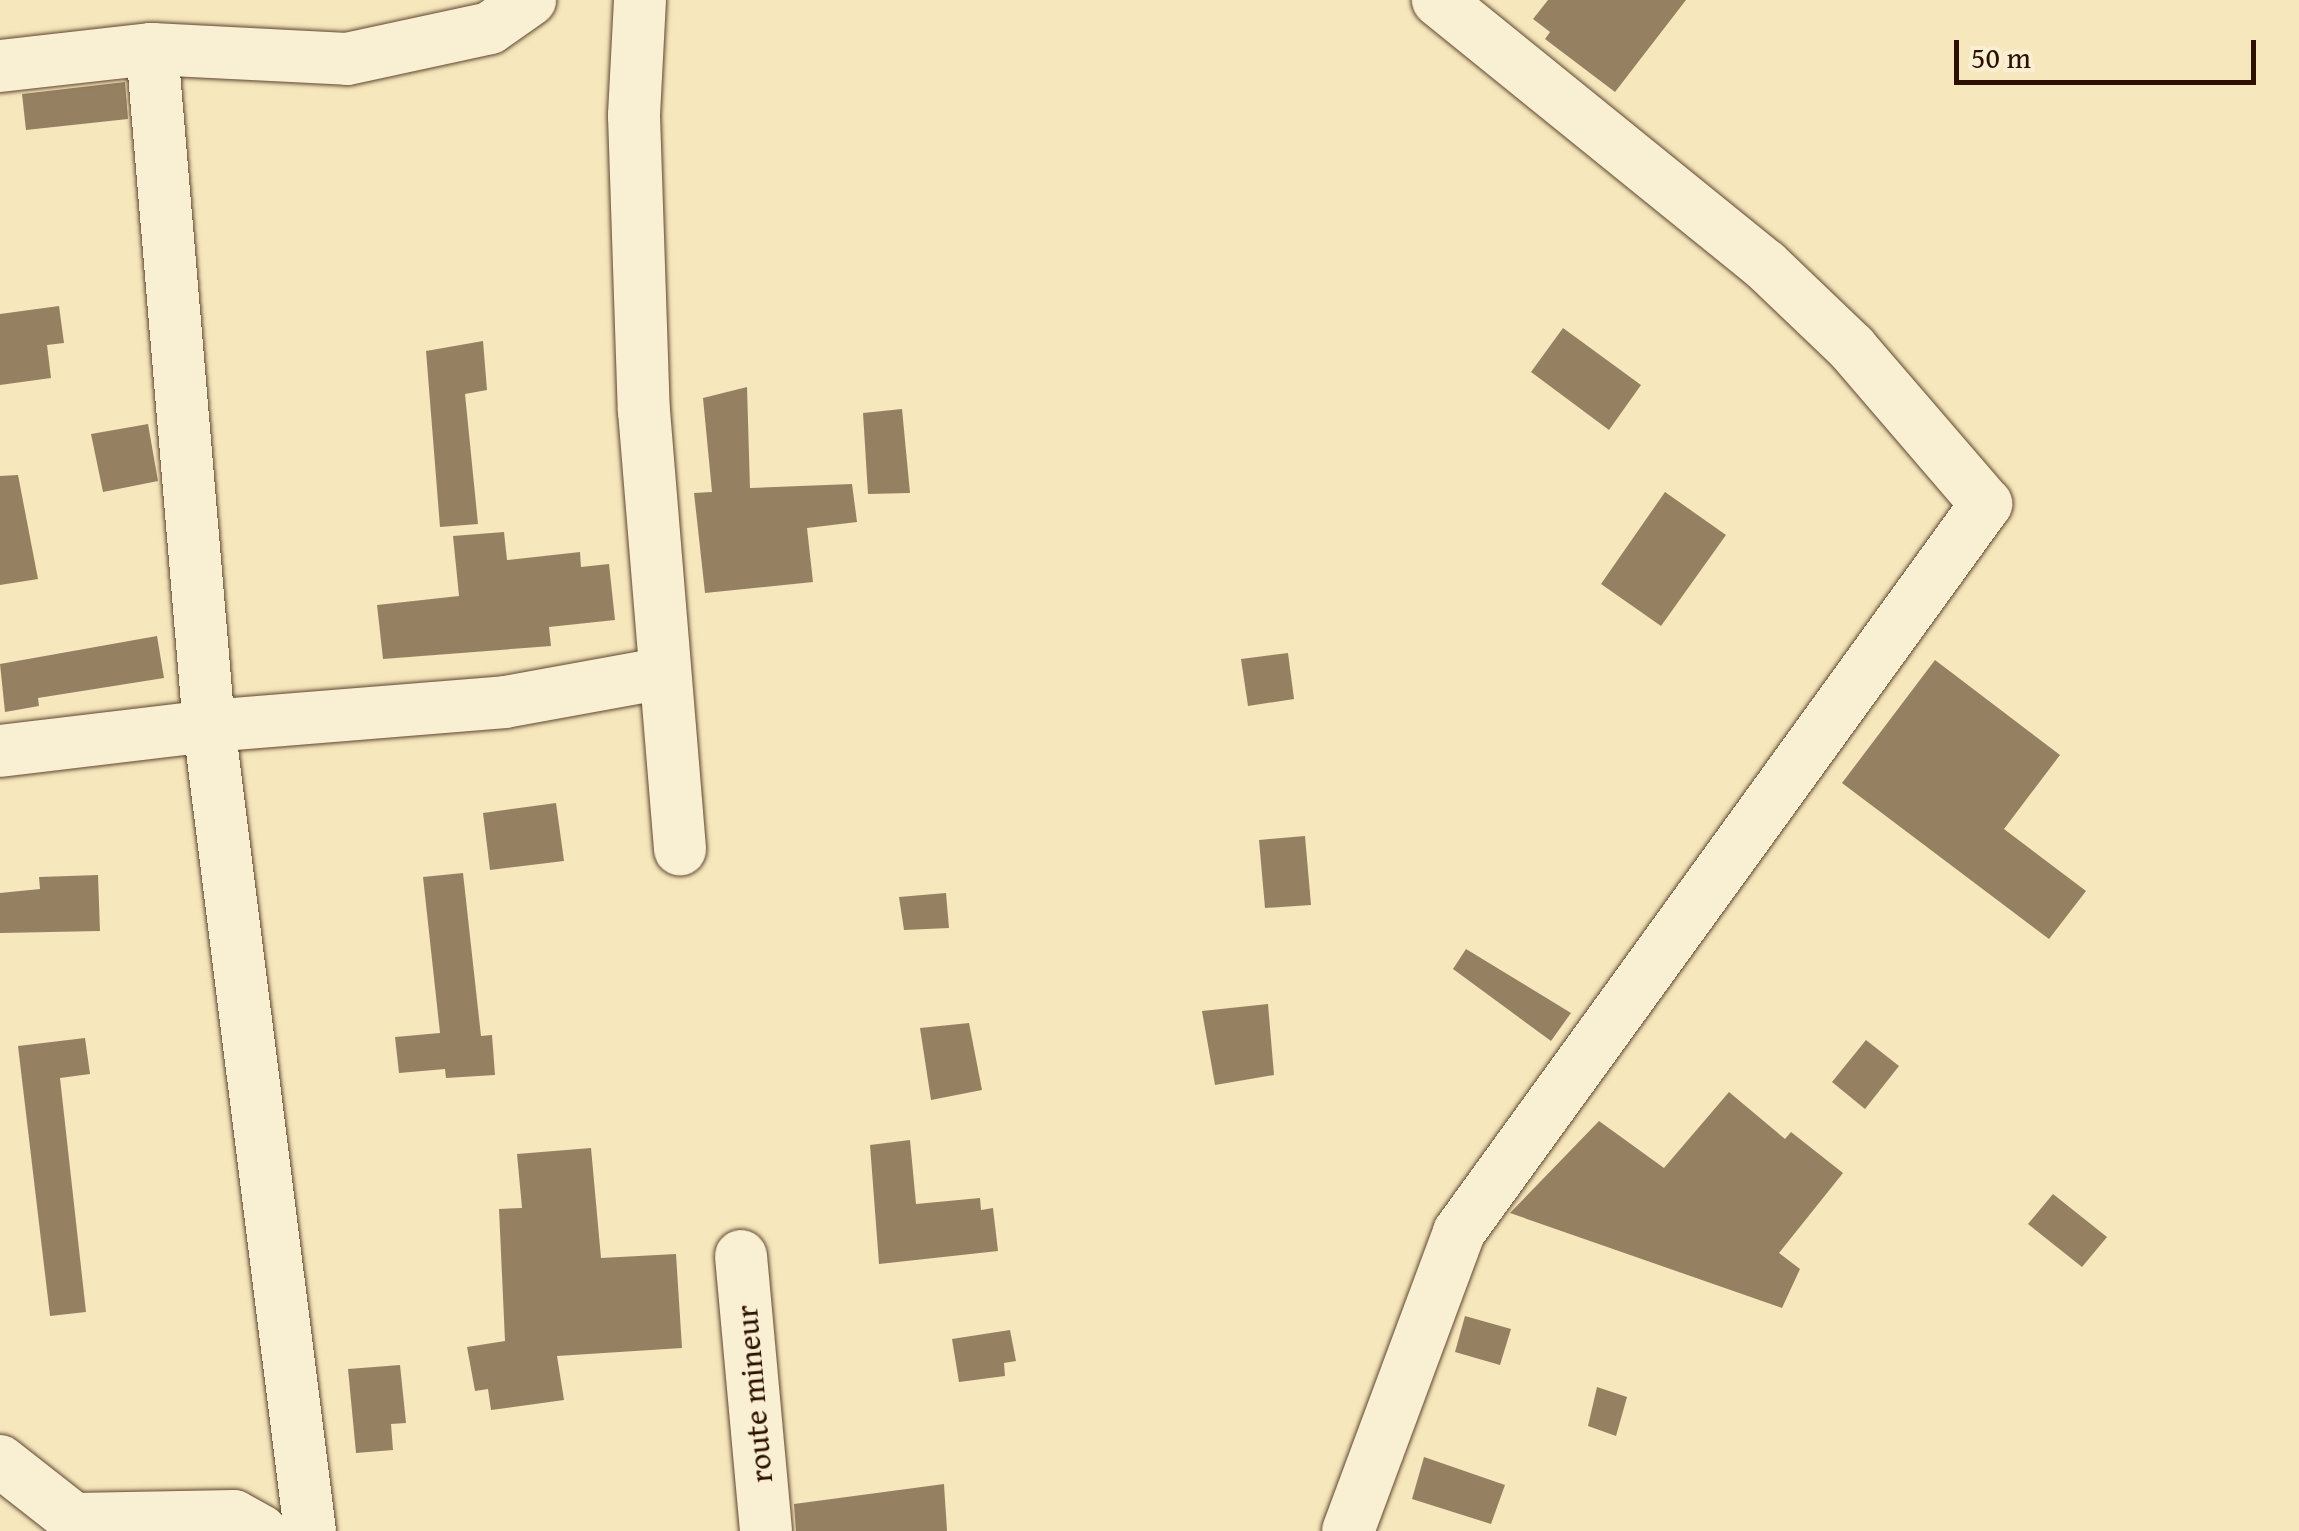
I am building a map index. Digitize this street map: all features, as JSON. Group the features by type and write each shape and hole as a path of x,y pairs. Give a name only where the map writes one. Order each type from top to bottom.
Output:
{"street":[{"path":"0,66 152,48 347,60 490,28 530,0"},
{"path":"640,0 634,116 641,332 680,850"},
{"path":"1348,1531 1459,1232 1986,504 1852,348 1765,264 1462,7"},
{"path":"152,48 209,726 310,1531"},
{"path":"0,751 209,726 505,702 664,673"},
{"name":"route mineur","path":"741,1256 766,1531"},
{"path":"0,1461 74,1518 234,1516 261,1531"}],"building":[{"path":"1548,0 1686,0 1615,92 1545,39 1550,32 1533,19"},
{"path":"125,82 128,119 26,130 22,94"},
{"path":"59,306 64,343 47,345 51,378 0,385 0,314"},
{"path":"1563,328 1641,385 1609,430 1531,372"},
{"path":"483,341 487,390 465,394 478,524 440,527 426,351"},
{"path":"747,387 750,488 852,484 857,522 807,528 813,582 705,593 694,493 712,492 703,398"},
{"path":"902,409 910,493 868,494 863,413"},
{"path":"148,424 158,481 103,492 91,434"},
{"path":"18,475 38,579 0,585 0,476"},
{"path":"1665,492 1726,535 1661,626 1601,584"},
{"path":"504,532 507,560 580,552 581,567 609,564 615,620 549,627 551,646 383,659 377,605 459,596 453,536"},
{"path":"157,636 164,678 38,698 39,706 5,712 0,664"},
{"path":"1288,653 1294,699 1248,706 1241,659"},
{"path":"1935,660 2060,755 2004,829 2086,891 2049,939 1842,783"},
{"path":"556,803 564,861 490,870 483,813"},
{"path":"1305,836 1311,905 1265,908 1259,840"},
{"path":"463,873 481,1036 492,1035 495,1075 446,1078 445,1069 399,1073 395,1037 440,1033 423,877"},
{"path":"98,875 100,931 0,933 0,893 40,889 39,877"},
{"path":"946,893 949,928 904,930 899,897"},
{"path":"1466,949 1571,1013 1551,1041 1453,969"},
{"path":"1268,1004 1274,1075 1215,1085 1202,1011"},
{"path":"969,1023 982,1090 931,1100 920,1028"},
{"path":"85,1038 90,1074 60,1078 86,1312 50,1316 18,1046"},
{"path":"1866,1040 1899,1066 1865,1109 1832,1082"},
{"path":"1729,1092 1785,1139 1791,1132 1843,1173 1779,1253 1800,1269 1782,1308 1510,1213 1599,1121 1664,1168"},
{"path":"910,1140 916,1204 980,1198 981,1210 993,1208 998,1251 879,1264 870,1145"},
{"path":"591,1148 601,1258 676,1254 682,1348 557,1356 564,1400 491,1410 488,1389 475,1391 467,1347 505,1341 499,1209 522,1208 517,1154"},
{"path":"2053,1194 2107,1237 2082,1267 2028,1224"},
{"path":"1465,1316 1511,1329 1500,1365 1455,1352"},
{"path":"1010,1330 1016,1361 1004,1363 1005,1376 959,1382 952,1339"},
{"path":"400,1365 406,1423 391,1424 393,1450 356,1453 348,1369"},
{"path":"1597,1387 1627,1397 1616,1436 1588,1426"},
{"path":"1424,1457 1505,1485 1491,1524 1412,1499"},
{"path":"944,1484 947,1531 796,1531 794,1504"}]}
